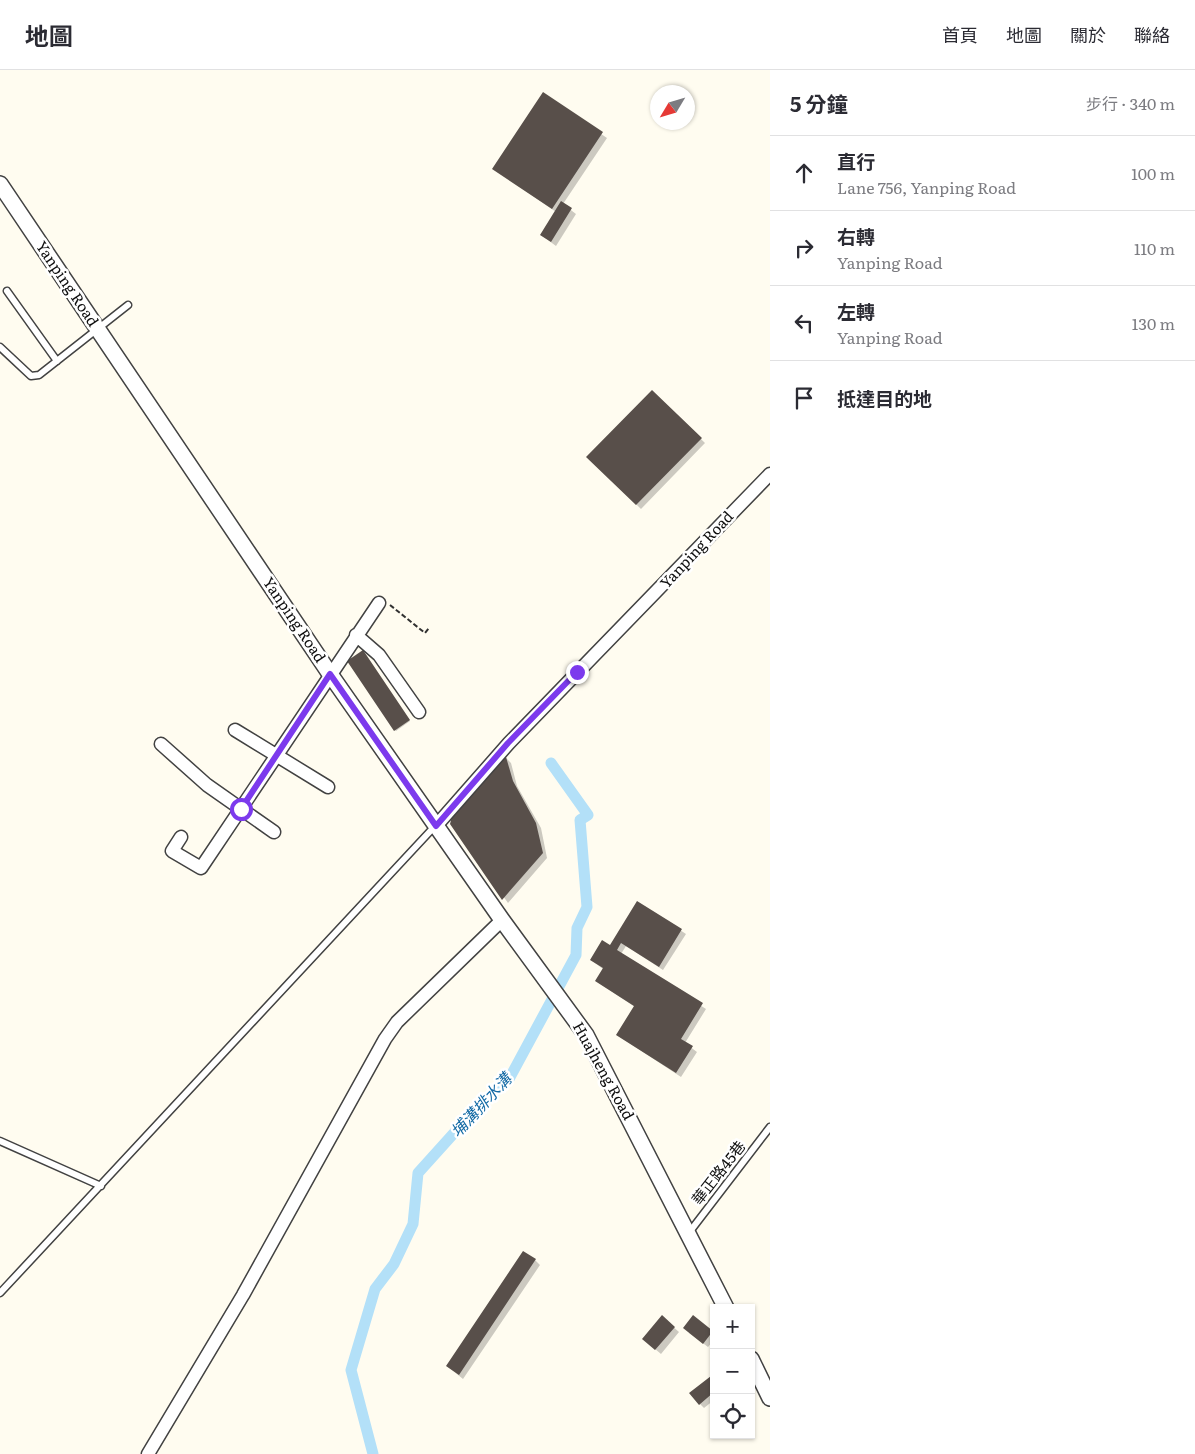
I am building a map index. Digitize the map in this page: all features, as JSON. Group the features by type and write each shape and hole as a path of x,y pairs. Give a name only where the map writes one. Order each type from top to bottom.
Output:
{"street":[{"name":"Yanping Road","path":"0,184 330,674 436,826 508,743 770,474"},
{"path":"181,837 172,851 201,868 356,635 384,604"},
{"path":"356,635 379,655 419,712"},
{"path":"235,730 328,787"},
{"path":"161,744 207,785 274,832"},
{"name":"Huajheng Road","path":"436,826 586,1035 724,1304"},
{"path":"148,1454 243,1295 385,1039 397,1022 502,920"},
{"path":"755,1367 770,1398"}],"lane":[{"path":"7,290 57,361"},
{"path":"0,347 31,376 39,375 128,305"},
{"path":"0,1293 436,826"},
{"name":"華正路45巷","path":"688,1235 770,1127"},
{"path":"0,1141 101,1186"}],"path":[{"path":"384,604 426,633 430,628"}],"building":[{"path":"543,92 603,132 552,209 492,169"},
{"path":"561,201 572,208 551,242 540,235"},
{"path":"652,390 702,438 636,505 586,457"},
{"path":"363,650 410,720 394,731 347,661"},
{"path":"506,757 513,781 536,823 543,853 502,900 450,824 454,809"},
{"path":"637,901 682,929 659,967 621,943 617,950 703,1003 681,1039 693,1046 676,1073 616,1035 634,1006 595,981 603,968 590,960 602,940 610,945"},
{"path":"523,1251 536,1259 459,1375 446,1366"},
{"path":"662,1315 675,1327 655,1350 642,1339"},
{"path":"693,1315 710,1329 710,1335 703,1344 683,1328"},
{"path":"710,1377 710,1395 699,1405 689,1393"}],"waterway":[{"name":"埔溝排水溝","path":"373,1454 351,1370 375,1289 394,1264 413,1224 418,1173 482,1102 508,1081 576,955 577,928 587,907 580,820 588,815 551,763"}],"route":[{"path":"241,809 330,674 436,826 508,743 577,672"}]}
